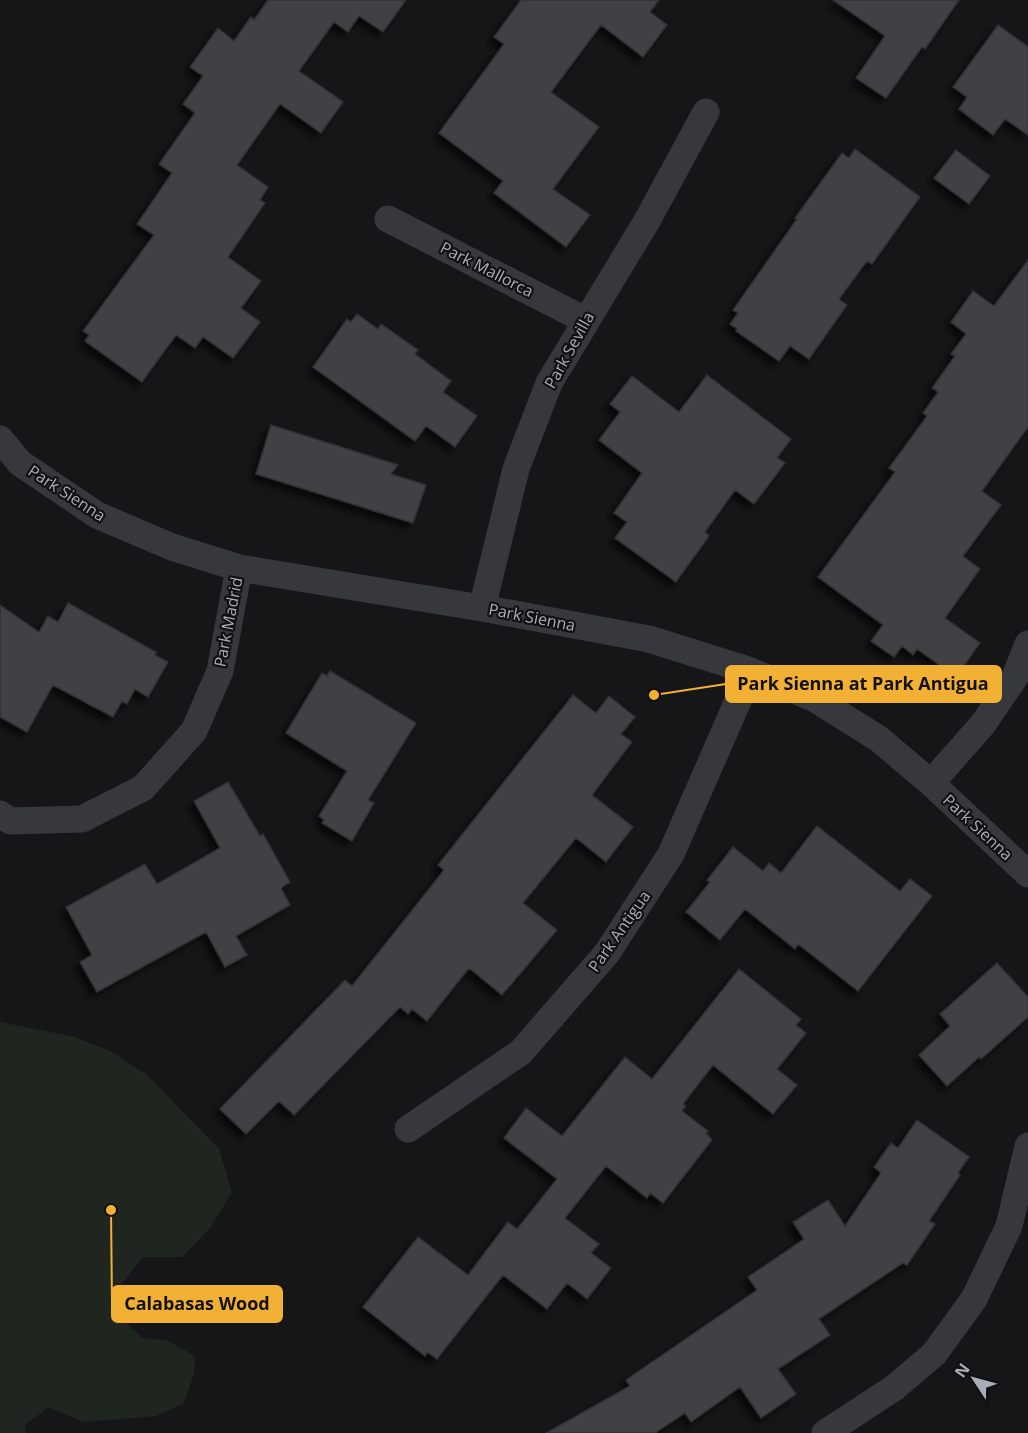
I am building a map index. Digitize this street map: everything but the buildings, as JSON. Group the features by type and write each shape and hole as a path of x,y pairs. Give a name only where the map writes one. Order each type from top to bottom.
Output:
{"street":[{"name":"Park Sevilla","path":"482,608 516,469 549,383 648,219 706,112"},
{"name":"Park Mallorca","path":"388,219 585,320"},
{"name":"Park Sienna","path":"0,439 20,463 98,515 172,547 239,568 482,608 649,639 751,671 817,700 879,739 931,783 1028,874"},
{"name":"Park Madrid","path":"0,814 10,821 82,819 143,788 194,731 220,671 239,568"},
{"path":"931,783 983,724 1015,677 1028,644"},
{"name":"Park Antigua","path":"408,1129 521,1052 607,953 671,854 751,671"},
{"path":"825,1433 894,1388 934,1354 974,1299 1018,1229 1028,1146"}],"shaded area":[{"path":"0,1022 75,1037 110,1051 147,1075 219,1149 232,1192 210,1228 182,1257 143,1257 122,1283 119,1317 143,1338 166,1340 195,1356 194,1374 184,1403 156,1416 83,1422 49,1407 25,1425 25,1433 0,1433"}],"place":[{"name":"Park Sienna at Park Antigua","path":"654,695"},
{"name":"Calabasas Wood","path":"111,1210"}]}
